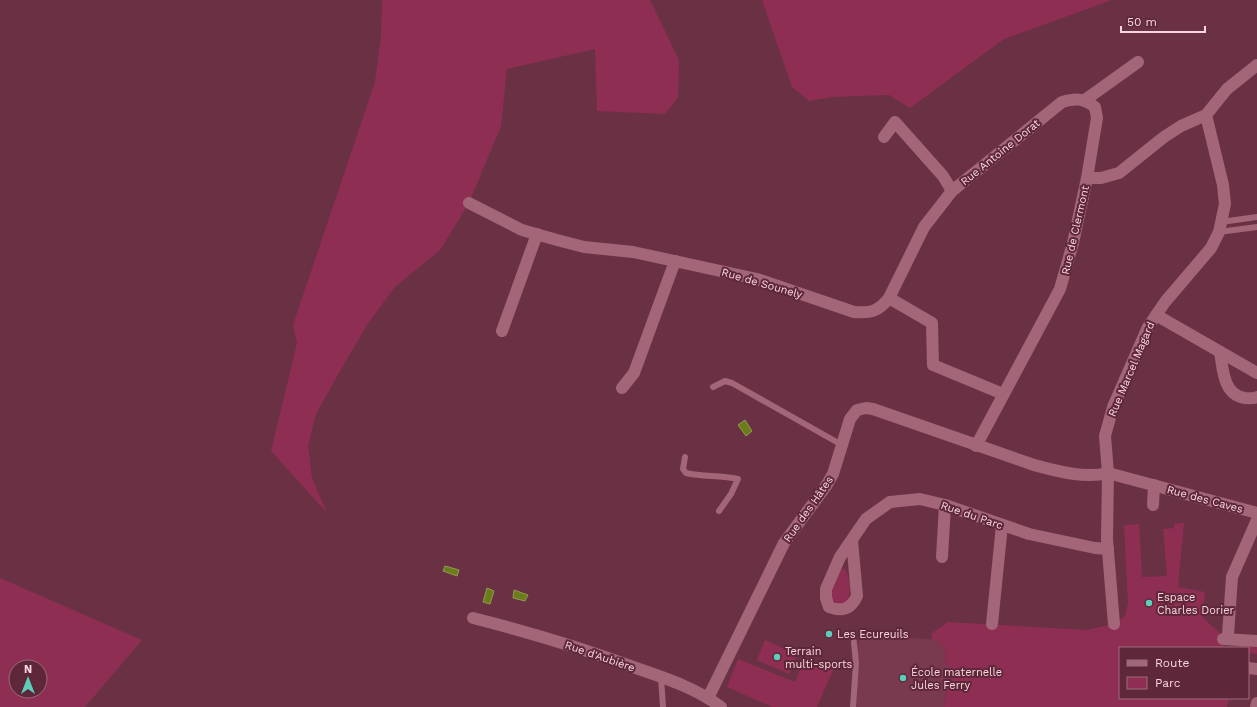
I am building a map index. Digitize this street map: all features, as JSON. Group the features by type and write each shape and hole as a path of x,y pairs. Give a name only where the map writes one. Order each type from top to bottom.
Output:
{"street":[{"path":"1087,178 1097,118 1095,107 1085,100 1138,62"},
{"name":"Rue de Clermont","path":"976,446 1060,289 1072,250 1087,178 1101,178 1119,173 1164,137 1181,126 1206,115 1227,89 1257,65"},
{"name":"Rue Antoine Dorat","path":"889,298 924,227 952,191 1062,102 1074,99 1085,100"},
{"name":"Rue Marcel Magard","path":"1114,624 1108,549 1108,473 1105,436 1113,407 1148,327 1156,315 1211,248 1220,227 1225,204 1223,185 1206,115"},
{"path":"884,137 895,122 943,176 952,191"},
{"name":"Rue de Sounely","path":"469,203 522,230 584,247 633,252 757,279 854,312 868,313 880,308 889,298"},
{"path":"502,331 537,234"},
{"path":"622,388 634,373 675,261"},
{"path":"889,298 932,324 933,365 1003,394"},
{"path":"1156,315 1257,373"},
{"path":"1220,352 1226,384 1230,391 1241,398 1252,399 1257,397"},
{"name":"Rue des Hâtes","path":"708,698 784,543 830,480 850,419 857,410 866,408 976,446"},
{"name":"Rue des Caves","path":"976,446 1054,470 1095,475 1108,473 1257,513"},
{"name":"Rue des Caves","path":"1153,505 1154,485"},
{"name":"Rue du Parc","path":"852,540 857,596 853,605 845,609 837,610 829,606 826,598 826,589 840,557 866,519 890,502 920,499 945,505 1029,534 1095,548 1108,549"},
{"path":"942,557 945,505"},
{"path":"1257,520 1232,577 1230,642 1257,641"},
{"path":"992,624 1002,525"},
{"name":"Rue d'Aubière","path":"473,618 510,627 590,651 661,677 708,698 721,707"},
{"path":"1256,707 1257,703"}],"lane":[{"path":"1220,227 1257,218"},
{"path":"1220,227 1257,226"},
{"path":"713,387 725,381 732,383 842,445"},
{"path":"685,457 683,469 686,473 696,476 726,476 738,479 731,494 719,511"},
{"path":"853,707 856,664 854,642"},
{"path":"661,677 663,707"}],"shaded area":[{"path":"745,420 752,431 746,436 738,425"},
{"path":"445,566 459,570 457,576 443,571"},
{"path":"487,588 494,591 490,604 483,602"},
{"path":"514,590 528,595 525,601 513,598"},
{"name":"École maternelle Jules Ferry","path":"859,634 937,640 946,651 945,665 951,667 950,690 946,692 944,707 855,707"}],"green space":[{"path":"382,0 650,0 679,60 678,98 665,114 597,111 595,49 507,69 501,126 469,203 440,250 395,287 369,322 316,414 308,446 312,478 327,513 271,451 297,343 293,325 375,82 381,36"},
{"path":"762,0 1112,0 1004,39 910,108 889,95 832,97 809,101 792,87"},
{"path":"1184,523 1178,587 1205,592 1202,617 1222,635 1224,647 1119,647 1119,699 1229,699 1227,707 944,707 946,692 950,689 951,667 945,666 946,651 937,640 932,640 932,633 948,622 1086,630 1114,624 1125,616 1128,603 1124,525 1139,524 1142,577 1167,576 1163,529 1174,528 1174,524"},
{"path":"842,569 845,569 848,576 850,594 848,601 840,604 832,600 832,591 834,579"},
{"path":"0,578 142,640 85,707 0,707"},
{"name":"Terrain multi-sports","path":"765,640 797,655 789,674 757,660"},
{"path":"1237,645 1257,647 1257,654 1249,653 1249,647 1238,647"},
{"path":"805,658 833,670 817,707 772,707 727,687 738,659 795,682"}],"place":[{"name":"Espace Charles Dorier","path":"1149,603"},
{"name":"Les Ecureuils","path":"829,634"},
{"name":"Terrain multi-sports","path":"777,657"},
{"name":"École maternelle Jules Ferry","path":"903,678"}]}
